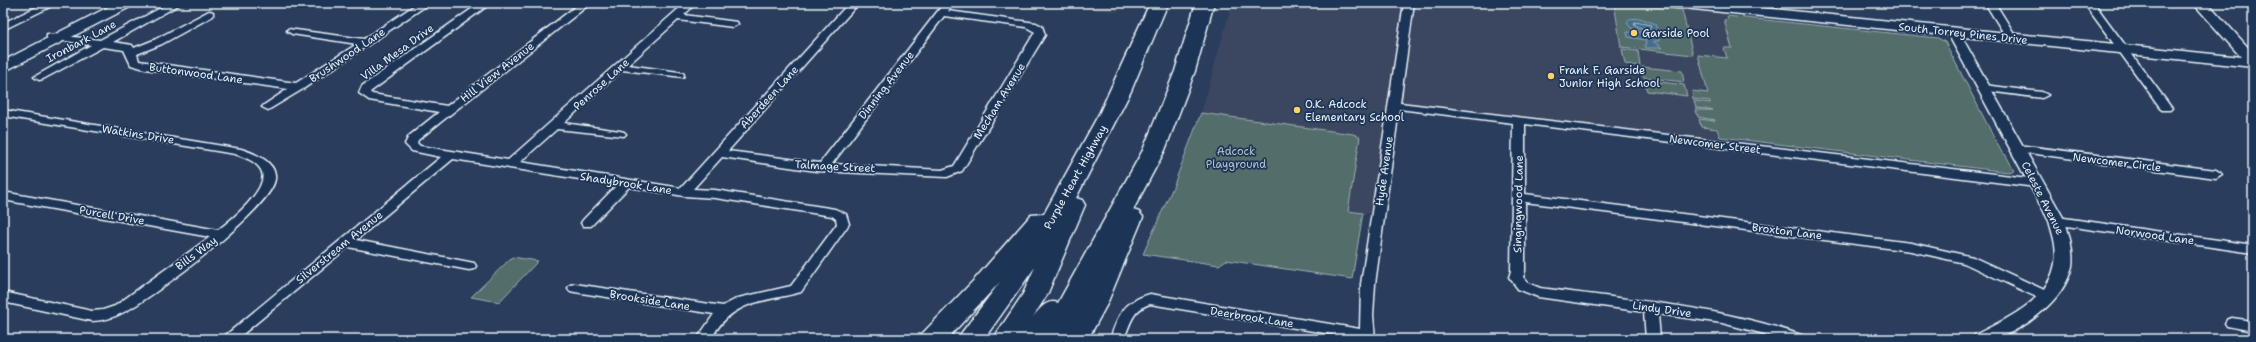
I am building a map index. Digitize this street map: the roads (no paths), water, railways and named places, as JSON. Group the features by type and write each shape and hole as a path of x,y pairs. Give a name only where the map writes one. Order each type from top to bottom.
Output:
{"highway":[{"name":"Purple Heart Highway","path":"970,339 1020,272 1083,165 1141,48 1159,3"},
{"path":"1075,339 1094,304 1114,258 1185,70 1205,3"},
{"path":"1006,339 1029,305 1042,280 1070,213 1102,129"},
{"path":"1049,339 1077,294 1105,239 1154,150"},
{"path":"932,339 995,273 1083,165"},
{"path":"1029,339 1073,288 1105,239"}],"main road":[{"path":"3,67 116,3"},
{"path":"3,61 127,3"},
{"name":"South Torrey Pines Drive","path":"1674,3 2123,50 2253,62"},
{"path":"2200,3 2253,62"}],"street":[{"path":"3,27 53,3"},
{"name":"Ironbark Lane","path":"39,77 177,3"},
{"name":"Brushwood Lane","path":"268,107 425,3"},
{"name":"Villa Mesa Drive","path":"448,110 369,97 364,93 366,88 486,3"},
{"name":"Hill View Avenue","path":"411,144 413,138 586,3"},
{"name":"Penrose Lane","path":"511,164 691,3"},
{"name":"Aberdeen Lane","path":"684,192 854,3"},
{"name":"Dinning Avenue","path":"823,168 949,3"},
{"name":"Hyde Avenue","path":"1368,337 1366,315 1368,284 1409,3"},
{"path":"1990,3 2012,38"},
{"path":"2089,3 2166,108"},
{"name":"Mecham Avenue","path":"942,13 1027,24 1038,28 1040,35 958,168 951,172"},
{"path":"131,53 158,42 209,14"},
{"path":"676,17 733,24"},
{"path":"292,31 366,42"},
{"name":"Celeste Avenue","path":"1953,32 2057,221 2063,238 2065,265 2056,285 2048,297 2028,314 1981,339"},
{"name":"Buttonwood Lane","path":"62,34 95,44 104,42 128,47 135,63 145,66 299,87"},
{"path":"620,67 679,75"},
{"path":"1984,88 2042,95"},
{"name":"Newcomer Street","path":"1394,105 2036,183"},
{"name":"Watkins Drive","path":"3,113 237,151 256,158 266,170"},
{"name":"Singingwood Lane","path":"1519,120 1518,270 1516,277 1523,286"},
{"path":"556,125 620,134"},
{"name":"Shadybrook Lane","path":"411,144 416,149 684,192 715,194 835,213 842,218 843,224 796,289 751,297 735,303 724,311"},
{"name":"Newcomer Circle","path":"2018,149 2216,174"},
{"name":"Talmage Street","path":"719,153 823,168 874,168 943,174 951,172"},
{"name":"Silverstream Avenue","path":"228,339 451,155"},
{"name":"Bills Way","path":"3,297 75,311 85,316 100,318 120,309 221,235 243,217 262,197 269,179 266,170"},
{"path":"587,223 626,183"},
{"name":"Purcell Drive","path":"3,196 221,235"},
{"name":"Broxton Lane","path":"1518,197 1911,247 1968,260 2048,297"},
{"name":"Norwood Lane","path":"2057,221 2253,249"},
{"path":"345,242 469,266"},
{"name":"Lindy Drive","path":"1523,286 1538,292 1650,307 1745,323 1799,339"},
{"name":"Brookside Lane","path":"575,288 724,311"},
{"name":"Deerbrook Lane","path":"1117,339 1129,309 1138,301 1150,299 1368,337"},
{"path":"1650,307 1653,339"},
{"path":"709,338 724,311"},
{"path":"2232,323 2253,326"}],"water":[{"name":"Garside Pool","path":"1640,18 1656,24 1657,28 1652,34 1658,35 1659,41 1653,41 1662,48 1647,48 1645,47 1646,40 1628,37 1627,32 1646,33 1631,28 1627,23 1629,19"}],"place":[{"name":"Garside Pool","path":"1634,33"},
{"name":"Frank F. Garside Junior High School","path":"1551,76"},
{"name":"O.K. Adcock Elementary School","path":"1297,110"}],"park label":[{"name":"Adcock Playground","path":"1236,157"}]}
